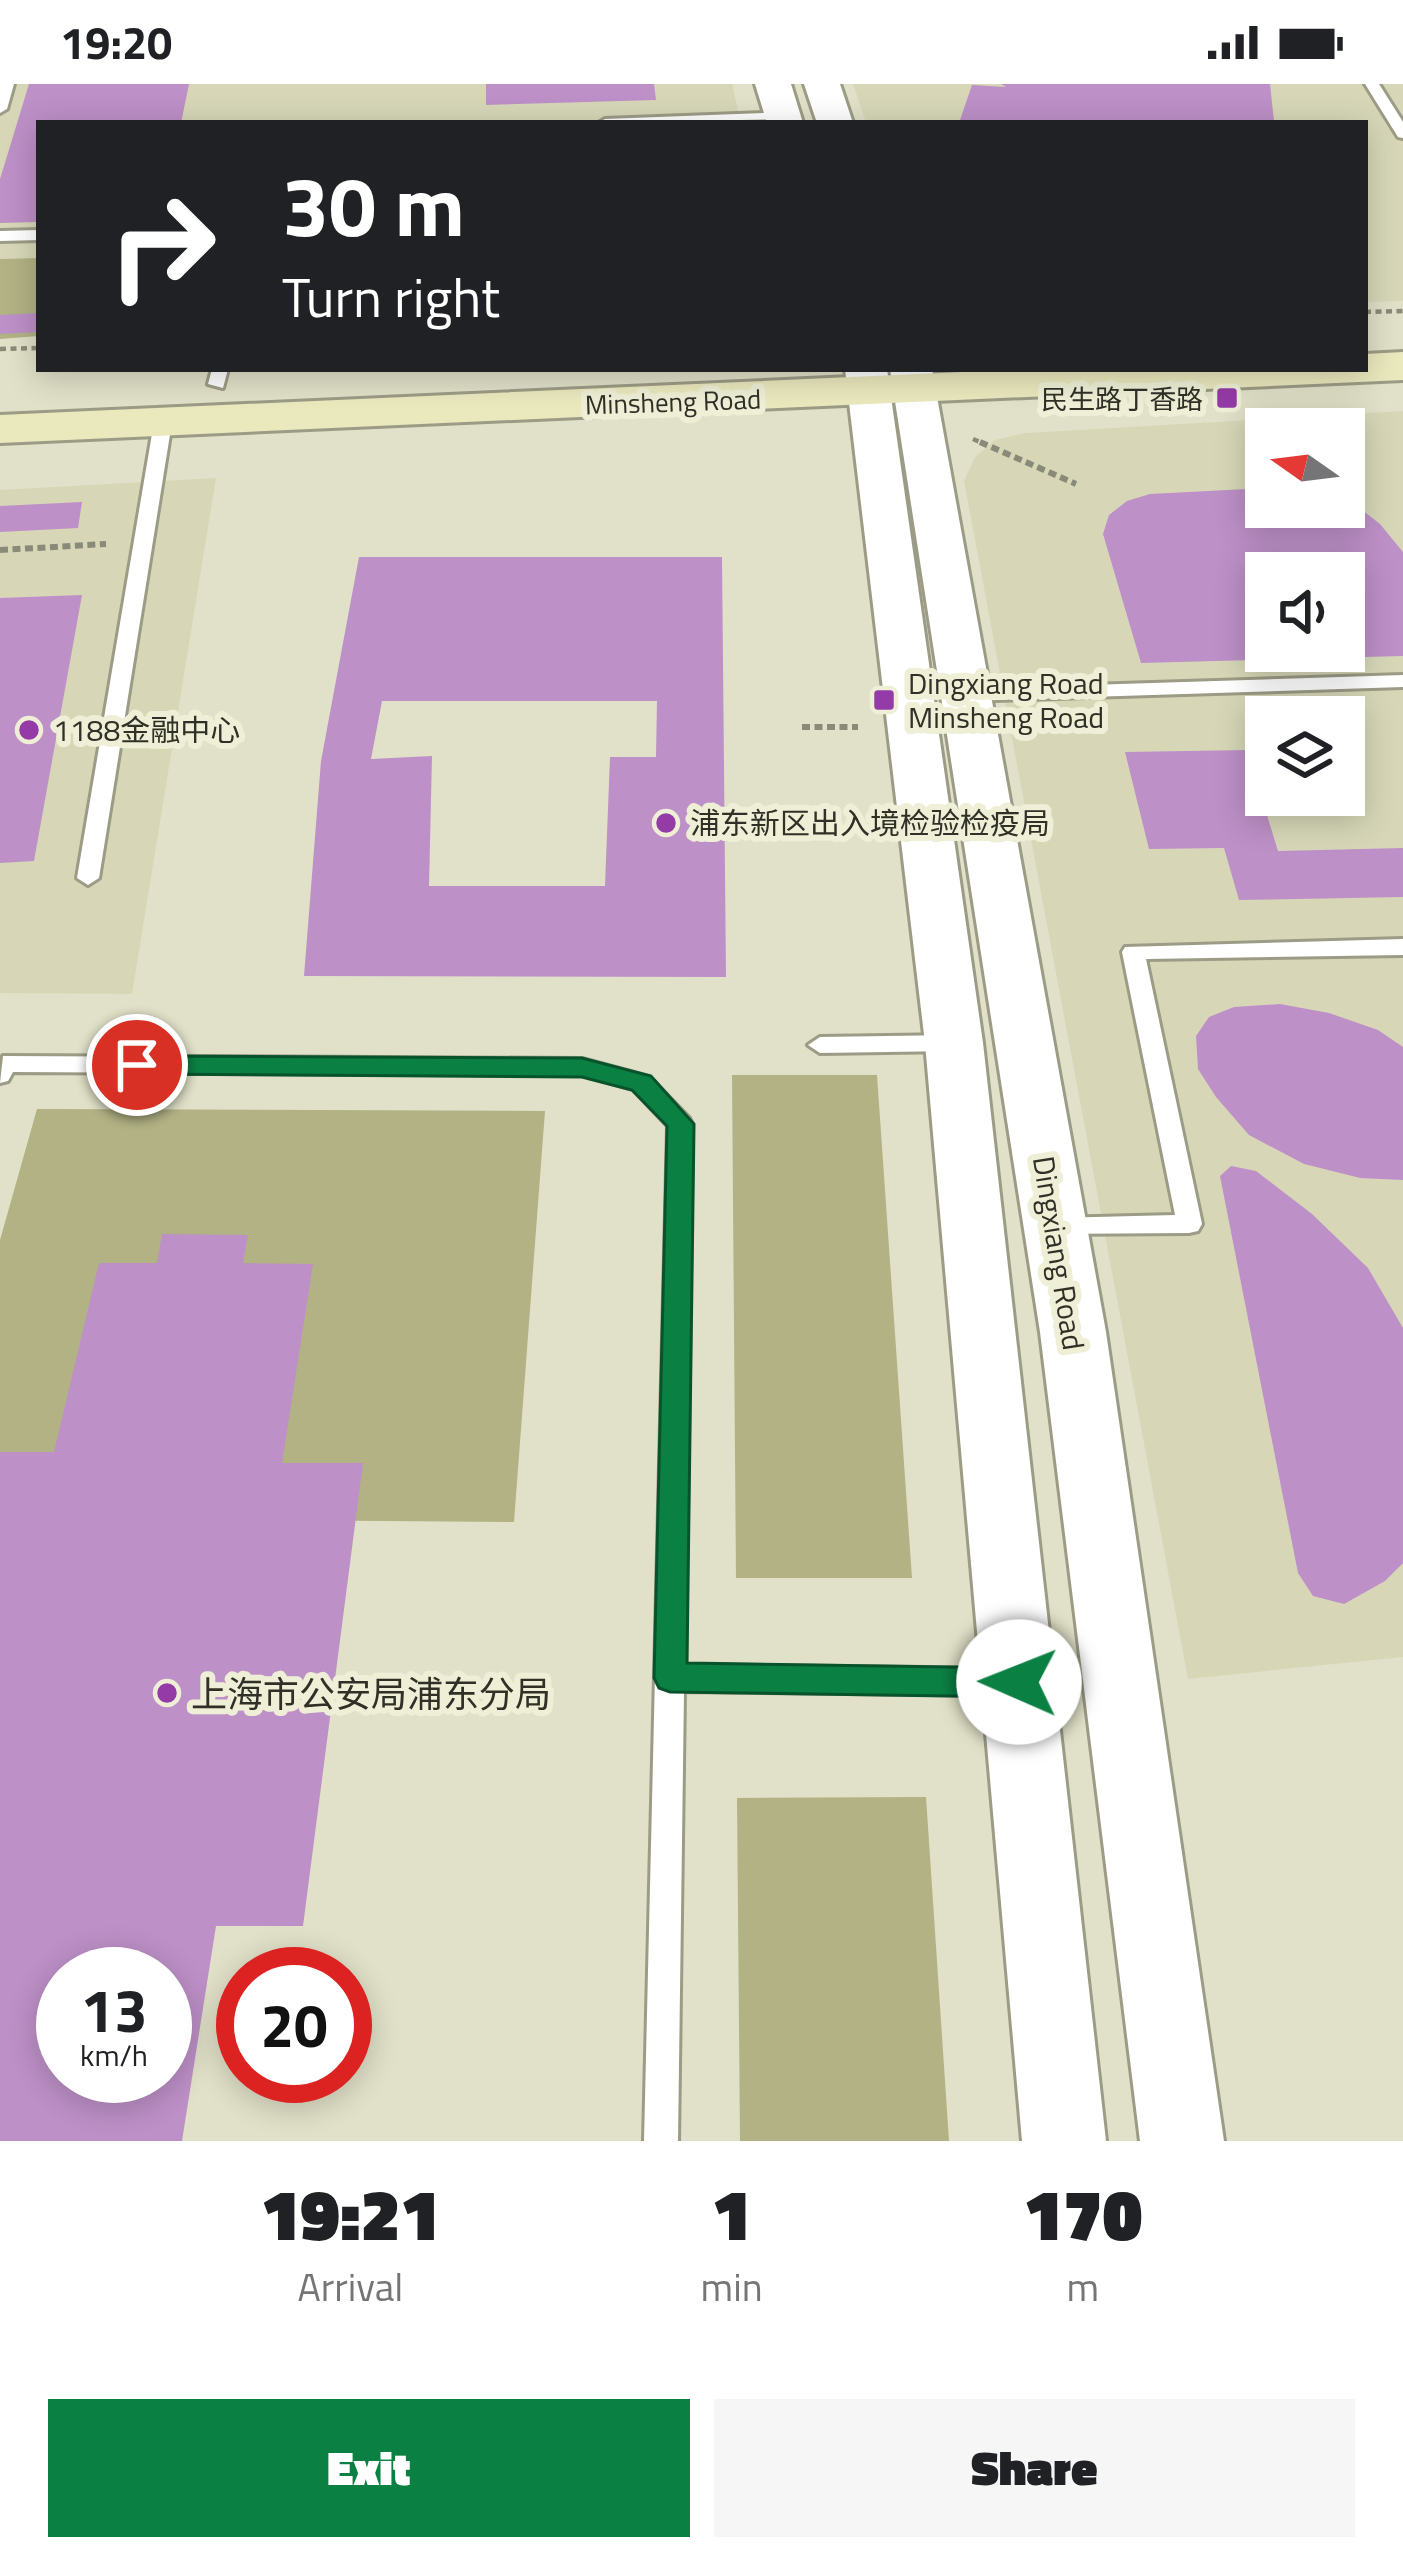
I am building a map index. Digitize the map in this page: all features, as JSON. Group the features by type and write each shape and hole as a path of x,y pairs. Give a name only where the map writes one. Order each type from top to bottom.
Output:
{"main road":[{"path":"1368,339 1403,337"},
{"path":"1368,368 1403,366"},
{"name":"Minsheng Road","path":"0,390 218,377 475,372"},
{"name":"Minsheng Road","path":"0,429 1271,372"}],"street":[{"path":"822,84 834,120"},
{"path":"896,387 954,1042 1064,2141"},
{"name":"Dingxiang Road","path":"896,387 965,695 1073,1332 1182,2141"}],"lane":[{"path":"0,109 8,84"},
{"path":"1372,84 1403,134"},
{"path":"638,120 780,107"},
{"path":"0,236 36,235"},
{"path":"88,878 163,422"},
{"path":"965,695 1403,680"},
{"path":"1055,1227 1189,1224 1133,952 1403,947"},
{"path":"820,1045 954,1042"},
{"path":"0,1075 3,1064 582,1067 641,1082 680,1124 661,2141"},
{"path":"670,1678 1019,1682"}],"path":[{"path":"1368,312 1403,311"},
{"path":"0,349 36,348"},
{"path":"896,387 1076,484"},
{"path":"0,550 143,543"}],"shaded area":[{"path":"0,84 732,84 740,120 36,120 36,258 0,259"},
{"path":"853,84 1403,84 1403,301 1368,302 1368,120 865,120"},
{"path":"36,258 36,336 0,339 0,259"},
{"path":"1403,411 1403,1657 1188,1679 964,481 975,457 995,440 1026,433 1245,420 1245,528 1365,528 1365,413"},
{"path":"216,478 132,994 0,993 0,490"},
{"path":"732,1075 877,1075 912,1578 736,1578"},
{"path":"37,1109 545,1111 514,1522 0,1518 0,1240"},
{"path":"926,1797 949,2141 740,2141 737,1798"}],"building":[{"path":"29,84 189,84 182,120 36,120 36,222 0,223 0,179"},
{"path":"486,84 654,84 656,100 486,105"},
{"path":"1001,84 1270,84 1274,120 960,120 972,85 1006,87"},
{"path":"36,313 36,332 0,334 0,315"},
{"path":"1245,489 1245,528 1365,528 1365,512 1403,552 1403,656 1365,657 1365,552 1245,552 1245,660 1141,663 1103,534 1109,515 1127,501 1150,494"},
{"path":"82,502 78,528 0,532 0,506"},
{"name":"浦东新区出入境检验检疫局","path":"359,557 722,557 726,977 304,976 321,761","holes":["382,701 657,701 656,757 610,757 605,886 429,886 432,756 371,759"]},
{"name":"1188金融中心","path":"82,595 34,861 0,863 0,598"},
{"path":"1245,750 1245,816 1267,816 1278,851 1403,848 1403,897 1239,900 1224,848 1149,849 1125,752"},
{"path":"1280,1004 1329,1013 1378,1030 1403,1047 1403,1180 1360,1178 1304,1164 1249,1135 1216,1097 1198,1069 1196,1036 1209,1017 1234,1007"},
{"path":"1231,1166 1256,1171 1312,1214 1368,1268 1403,1328 1403,1563 1385,1581 1344,1604 1313,1596 1298,1573 1220,1176"},
{"name":"上海市公安局浦东分局","path":"162,1234 248,1235 243,1263 313,1264 282,1463 363,1463 303,1926 216,1926 192,2078 192,1947 36,1947 36,2103 188,2103 182,2141 0,2141 0,1452 54,1452 99,1263 157,1263"}],"place":[{"name":"民生路丁香路","path":"1227,398"},
{"name":"Dingxiang Road Minsheng Road","path":"884,700"},
{"name":"1188金融中心","path":"29,730"},
{"name":"浦东新区出入境检验检疫局","path":"666,823"},
{"name":"上海市公安局浦东分局","path":"167,1693"}],"route":[{"path":"137,1065 582,1067 641,1082 680,1124 670,1678 1019,1682"}]}
